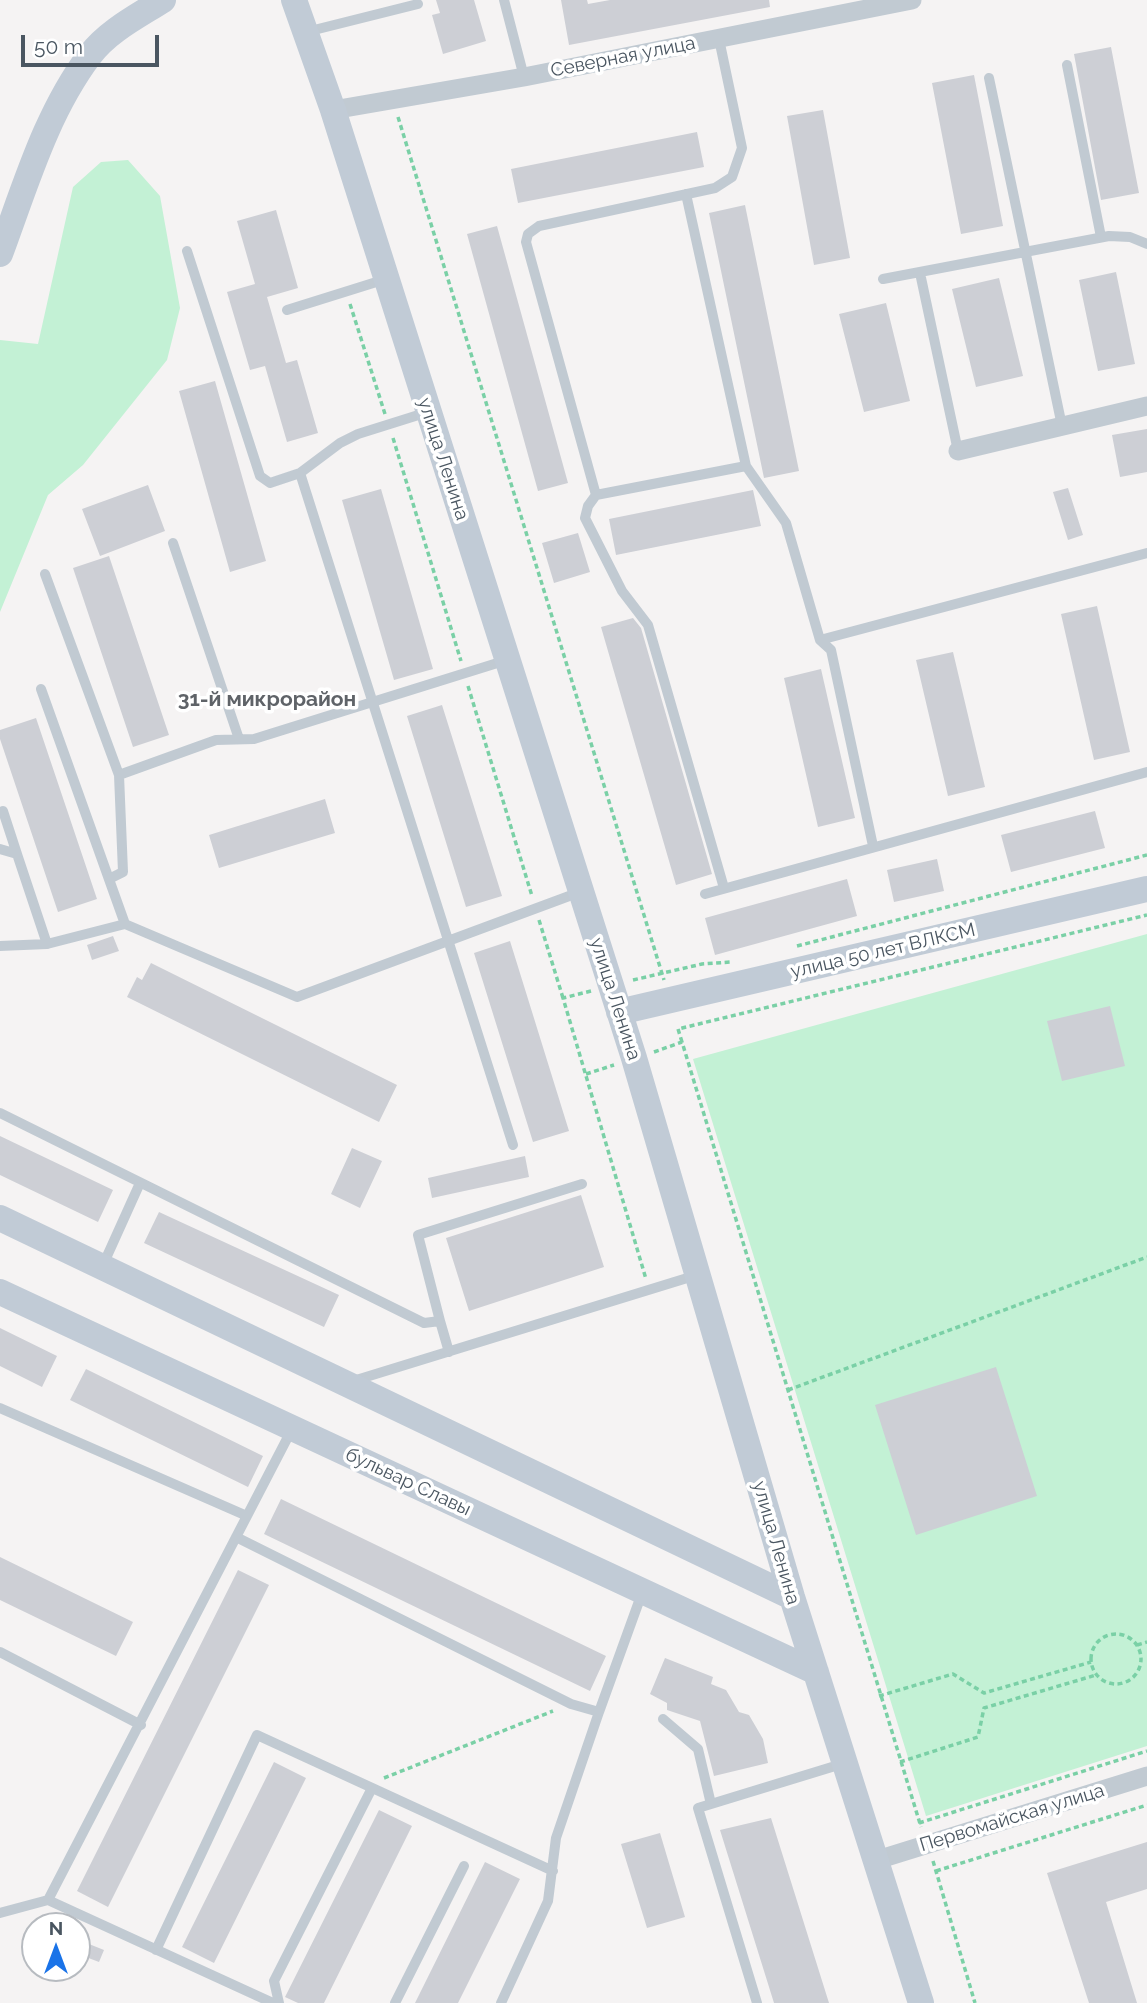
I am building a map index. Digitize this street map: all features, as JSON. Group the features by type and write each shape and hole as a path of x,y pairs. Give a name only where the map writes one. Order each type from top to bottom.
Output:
{"street":[{"path":"0,254 49,125 91,54 124,25 163,0"},
{"name":"улица Ленина","path":"294,0 333,110 611,985 792,1597 920,2003"},
{"name":"Северная улица","path":"333,110 524,77 884,3 912,0"},
{"path":"958,450 1147,407"},
{"name":"улица 50 лет ВЛКСМ","path":"619,1012 1147,889"},
{"path":"0,1218 792,1597"},
{"name":"бульвар Славы","path":"0,1292 816,1672"},
{"name":"Первомайская улица","path":"877,1860 1147,1776"}],"lane":[{"path":"504,0 524,77"},
{"path":"305,32 418,4"},
{"path":"719,38 742,148 732,177 715,188 539,226 528,234 526,242 596,495 585,518 622,591 648,625 724,888"},
{"path":"1067,65 1101,237"},
{"path":"989,78 1062,426"},
{"path":"686,194 746,466 786,523 820,640 831,650 873,846"},
{"path":"883,279 1101,237 1130,237 1147,244"},
{"path":"187,251 260,476 270,483 300,473 340,443 428,411"},
{"path":"920,273 958,450"},
{"path":"287,310 387,279"},
{"path":"596,495 746,466"},
{"path":"300,473 513,1145"},
{"path":"173,543 239,739"},
{"path":"820,640 1147,553"},
{"path":"45,574 119,775 123,872 109,879"},
{"path":"119,775 216,740 254,738 507,660"},
{"path":"41,689 125,924"},
{"path":"705,894 1147,772"},
{"path":"3,811 47,944"},
{"path":"1,852 17,854"},
{"path":"0,946 47,944 125,924 298,997 581,892"},
{"path":"0,1113 424,1323 440,1321"},
{"path":"102,1267 140,1182"},
{"path":"449,1352 418,1235 582,1184"},
{"path":"345,1383 698,1275"},
{"path":"0,1408 247,1516"},
{"path":"48,1900 293,1427"},
{"path":"236,1537 571,1704 599,1712"},
{"path":"501,2003 548,1901 556,1838 642,1593"},
{"path":"0,1652 141,1724"},
{"path":"663,1719 698,1749 711,1804"},
{"path":"156,1950 257,1735 553,1871"},
{"path":"757,2003 698,1808 846,1762"},
{"path":"279,2003 274,1981 369,1786"},
{"path":"395,2003 464,1866"},
{"path":"0,1913 48,1900 273,2003"}],"path":[{"path":"393,100 662,973"},
{"path":"346,292 465,673 650,1290"},
{"path":"789,948 1147,855"},
{"path":"924,1836 878,1696 678,1029 1147,915"},
{"path":"563,998 702,964 737,961"},
{"path":"649,1054 682,1042"},
{"path":"586,1074 619,1063"},
{"path":"788,1390 1147,1257"},
{"path":"1107,1635 1124,1635 1137,1645 1141,1657 1137,1672 1125,1683 1110,1684 1096,1675 1091,1662 1094,1646 1107,1635"},
{"path":"1137,1645 1147,1642"},
{"path":"1141,1657 1147,1655"},
{"path":"878,1696 953,1674 984,1693 1091,1662"},
{"path":"900,1762 978,1737 984,1708 1096,1675"},
{"path":"369,1786 571,1704"},
{"path":"919,1823 1147,1751"},
{"path":"936,1871 1147,1805"},
{"path":"932,1858 975,2003"}],"green space":[{"path":"128,160 160,196 180,308 167,360 83,465 48,495 0,612 0,340 38,344 73,187 101,162"},
{"path":"1147,934 1147,1746 926,1816 693,1059"}],"building":[{"path":"436,0 474,0 486,41 443,54 432,15 440,13"},
{"path":"561,0 587,0 588,4 610,0 769,0 770,7 569,45"},
{"path":"1111,47 1139,193 1101,200 1074,54"},
{"path":"974,75 1003,226 961,234 932,83"},
{"path":"823,110 850,258 814,265 787,116"},
{"path":"697,132 704,167 518,203 511,169"},
{"path":"745,205 799,471 764,478 709,213"},
{"path":"276,210 298,288 267,297 286,363 297,360 318,433 287,442 265,366 250,370 227,292 255,284 237,221"},
{"path":"497,226 568,483 538,491 467,234"},
{"path":"1116,272 1135,364 1098,371 1079,280"},
{"path":"999,278 1023,376 976,387 952,289"},
{"path":"886,303 910,401 864,412 839,314"},
{"path":"215,381 266,561 230,572 179,391"},
{"path":"1147,429 1147,472 1120,477 1112,435"},
{"path":"148,485 165,531 100,556 82,509"},
{"path":"1068,488 1083,535 1068,540 1053,492"},
{"path":"381,489 433,669 394,680 342,500"},
{"path":"753,490 761,526 616,555 609,519"},
{"path":"578,533 590,572 554,583 542,543"},
{"path":"109,556 169,735 133,747 73,568"},
{"path":"1097,606 1130,752 1094,760 1061,614"},
{"path":"633,618 641,628 712,874 676,885 601,627"},
{"path":"953,652 985,787 948,796 916,660"},
{"path":"821,669 855,818 818,827 784,678"},
{"path":"442,705 502,896 466,907 407,716"},
{"path":"36,718 97,899 58,912 0,739 0,730"},
{"path":"325,799 335,833 219,868 209,835"},
{"path":"1095,811 1105,848 1011,872 1001,835"},
{"path":"937,859 944,891 894,902 887,870"},
{"path":"847,879 857,916 715,955 705,918"},
{"path":"113,936 119,951 92,960 87,945"},
{"path":"510,941 569,1131 533,1142 474,953"},
{"path":"151,963 397,1085 379,1122 127,997 137,977 142,980"},
{"path":"1110,1006 1125,1066 1062,1081 1047,1021"},
{"path":"0,1136 113,1190 98,1222 0,1175"},
{"path":"352,1148 382,1161 360,1208 331,1194"},
{"path":"525,1156 529,1177 432,1198 428,1178"},
{"path":"581,1195 604,1267 469,1311 446,1238"},
{"path":"159,1212 339,1295 324,1327 144,1243"},
{"path":"0,1328 57,1356 42,1387 0,1366"},
{"path":"996,1367 1037,1496 916,1535 875,1405"},
{"path":"86,1369 263,1456 248,1487 70,1400"},
{"path":"281,1499 606,1656 590,1691 264,1534"},
{"path":"0,1557 133,1622 116,1656 0,1600"},
{"path":"238,1570 269,1585 108,1907 77,1891"},
{"path":"665,1658 713,1677 711,1684 726,1690 739,1712 749,1715 763,1739 768,1763 714,1776 700,1721 667,1710 667,1703 650,1694"},
{"path":"274,1762 306,1778 214,1963 182,1947"},
{"path":"379,1810 412,1826 324,2003 298,2003 285,1997"},
{"path":"771,1818 829,2003 774,2003 720,1830"},
{"path":"660,1833 685,1917 647,1928 621,1844"},
{"path":"1147,1842 1147,1889 1106,1902 1137,2003 1089,2003 1047,1873"},
{"path":"485,1862 520,1879 458,2003 415,2003"},
{"path":"91,1945 104,1950 99,1962 91,1959"}],"district":[{"name":"31-й микрорайон","path":"267,700"}]}
